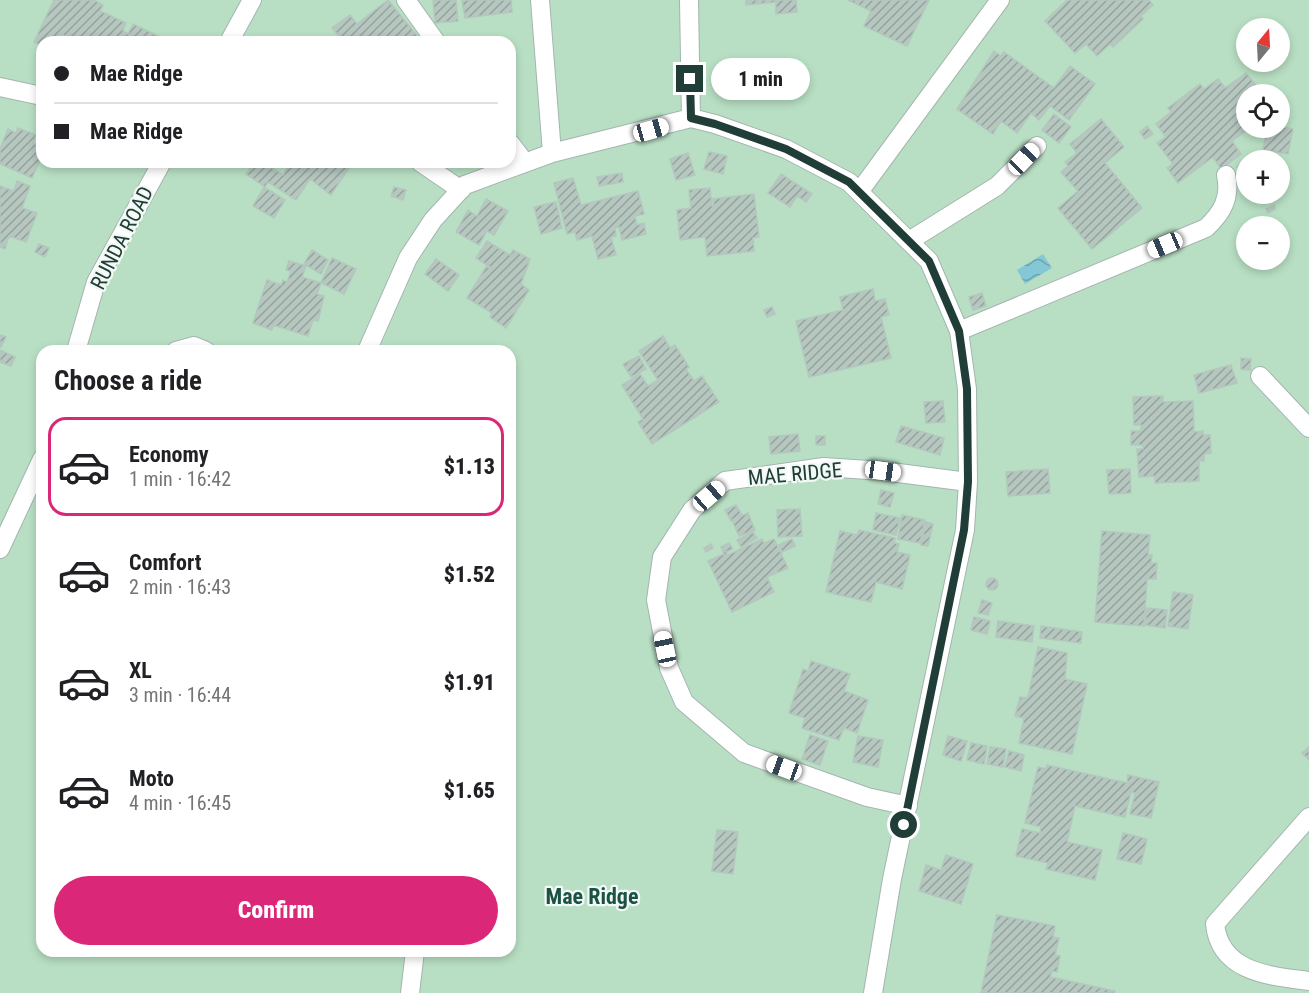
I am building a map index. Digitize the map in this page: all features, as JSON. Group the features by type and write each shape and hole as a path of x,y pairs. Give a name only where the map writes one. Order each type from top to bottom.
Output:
{"street":[{"path":"232,36 252,0"},
{"path":"406,0 432,36"},
{"path":"540,0 552,153"},
{"path":"689,0 691,118"},
{"path":"860,192 1000,0"},
{"path":"0,87 36,95"},
{"path":"516,166 552,153 691,118 786,149 849,182 929,261 959,331 967,389 968,482 964,530 873,993"},
{"path":"909,242 998,186 1037,146"},
{"path":"516,151 525,163"},
{"name":"RUNDA ROAD","path":"77,345 96,282 159,168"},
{"path":"429,168 461,190"},
{"path":"370,345 408,258 433,220 465,185 511,168"},
{"path":"959,331 1206,228 1222,213 1229,188 1226,175"},
{"path":"1260,376 1309,428"},
{"name":"MAE RIDGE","path":"908,806 867,797 744,753 684,702 669,668 656,600 662,556 692,510 726,481 824,467 883,471 968,482"},
{"path":"0,549 36,474"},
{"path":"1307,993 1309,981 1264,976 1240,966 1225,949 1215,924 1309,817"},
{"path":"410,993 413,957"}],"green space":[{"path":"0,0 1309,0 1309,993 0,993"}],"water":[{"path":"1043,254 1052,268 1025,284 1017,270"}],"building":[{"path":"54,0 94,0 103,5 100,11 126,23 123,31 128,34 133,24 158,36 65,36 62,34 61,36 37,36"},
{"path":"388,0 418,36 339,36 332,28 350,15 357,24"},
{"path":"433,0 456,0 458,21 435,23"},
{"path":"462,0 511,0 512,12 465,18"},
{"path":"746,0 796,0 797,12 776,14 776,2 746,5"},
{"path":"848,0 929,0 907,46 864,26 871,11"},
{"path":"1067,0 1149,0 1153,5 1141,16 1143,19 1113,47 1110,44 1097,56 1086,44 1075,53 1045,21"},
{"path":"994,51 1001,56 1004,52 1054,88 1070,66 1095,84 1069,120 1050,106 1039,120 1031,113 1017,133 1001,121 993,134 957,109"},
{"path":"1246,73 1255,84 1236,84 1236,138 1232,141 1238,150 1236,150 1236,158 1221,169 1213,157 1178,183 1167,168 1173,164 1157,143 1166,137 1156,124 1171,112 1168,108 1200,84 1204,89 1218,79 1225,88"},
{"path":"1054,114 1071,127 1059,143 1042,130"},
{"path":"1101,119 1124,147 1105,163 1142,208 1092,249 1058,208 1078,191 1061,172 1068,166 1065,162 1077,153 1070,144"},
{"path":"1147,126 1153,134 1145,139 1140,132"},
{"path":"18,128 36,135 33,143 36,144 37,168 32,178 0,164 0,149 8,129 16,133"},
{"path":"1290,128 1293,129 1289,150 1263,150 1265,138 1290,138"},
{"path":"709,152 727,156 723,174 704,169"},
{"path":"688,153 695,175 676,180 670,159"},
{"path":"250,168 272,168 283,175 287,168 349,168 331,195 310,179 296,200 268,182 265,187 246,174"},
{"path":"622,173 623,182 599,186 597,177"},
{"path":"781,174 812,194 806,202 797,196 790,207 768,193"},
{"path":"573,178 581,205 638,191 644,214 635,216 637,225 644,223 646,234 622,240 619,227 615,228 616,236 611,237 616,255 598,259 592,236 577,240 575,232 567,234 554,183"},
{"path":"17,181 30,186 22,208 37,213 26,242 9,236 5,249 0,247 0,186 14,191"},
{"path":"264,187 285,200 274,218 253,206"},
{"path":"394,187 406,190 403,200 391,196"},
{"path":"710,188 712,206 714,206 713,199 754,194 759,237 753,238 754,251 707,256 705,237 680,240 677,210 691,208 689,190"},
{"path":"486,199 508,211 494,235 487,231 479,245 456,232 468,210 477,216"},
{"path":"556,202 562,228 541,234 534,207"},
{"path":"1274,205 1275,209 1268,213 1266,209"},
{"path":"487,241 510,255 513,250 530,259 521,284 529,290 506,328 490,317 492,313 467,298 486,267 493,269 476,258"},
{"path":"39,244 49,248 45,257 35,252"},
{"path":"312,250 328,260 321,274 304,264"},
{"path":"332,258 356,269 344,294 321,283"},
{"path":"436,259 459,275 448,291 425,274"},
{"path":"289,261 306,266 302,277 321,283 317,294 324,296 318,321 313,320 308,336 273,325 272,330 253,323 267,280 281,285 283,280 287,282 291,271 286,270"},
{"path":"873,289 875,301 885,299 889,315 881,317 891,358 809,377 796,321 843,310 840,297"},
{"path":"982,293 986,306 973,310 969,297"},
{"path":"772,307 775,314 767,317 764,310"},
{"path":"0,335 6,337 1,347 0,347"},
{"path":"663,336 670,348 675,345 689,367 686,369 694,381 702,376 719,402 652,444 638,422 643,419 622,385 640,374 648,386 658,380 639,351"},
{"path":"0,350 15,357 11,366 0,362"},
{"path":"639,356 646,369 631,377 623,364"},
{"path":"1241,358 1251,359 1250,370 1241,369"},
{"path":"1231,365 1237,383 1199,393 1194,375"},
{"path":"1163,396 1163,402 1193,401 1194,432 1203,431 1203,435 1210,435 1211,453 1204,454 1204,461 1199,461 1199,481 1155,483 1155,476 1139,477 1137,449 1143,449 1143,445 1131,445 1131,431 1141,431 1141,425 1134,425 1133,397"},
{"path":"943,401 945,422 926,423 924,402"},
{"path":"901,426 944,438 940,455 896,442"},
{"path":"798,434 800,451 771,454 769,437"},
{"path":"816,436 825,436 825,445 816,445"},
{"path":"1048,469 1050,493 1008,496 1006,472"},
{"path":"1130,469 1131,493 1109,494 1107,470"},
{"path":"881,490 894,493 890,507 878,504"},
{"path":"736,505 742,515 731,521 725,510"},
{"path":"800,509 802,536 778,537 777,510"},
{"path":"748,513 755,530 739,536 732,520"},
{"path":"876,513 900,518 896,535 873,530"},
{"path":"902,515 925,520 920,543 898,539"},
{"path":"926,522 933,524 928,546 921,545"},
{"path":"859,530 895,538 894,543 899,544 897,552 910,555 902,589 876,582 871,602 826,592 840,531 857,535"},
{"path":"1102,531 1150,535 1148,555 1152,555 1151,563 1157,563 1156,579 1147,579 1144,626 1095,622"},
{"path":"753,532 757,538 741,547 737,540"},
{"path":"762,539 764,543 774,539 788,568 767,577 774,592 732,612 708,561 724,554 721,547 729,543 733,549 726,552 728,555"},
{"path":"792,539 795,546 782,552 779,545"},
{"path":"711,544 713,548 706,552 704,548"},
{"path":"994,578 997,579 997,589 990,590 987,589 986,582 987,579"},
{"path":"1173,592 1193,595 1188,629 1168,626"},
{"path":"982,600 992,603 988,615 978,613"},
{"path":"1147,608 1167,610 1165,628 1145,625"},
{"path":"974,617 990,621 987,634 971,630"},
{"path":"998,621 1034,626 1032,642 996,637"},
{"path":"1041,626 1082,632 1081,643 1040,638"},
{"path":"1038,647 1067,653 1065,679 1087,684 1072,754 1019,743 1024,718 1015,716 1020,697 1028,698"},
{"path":"811,661 850,674 844,691 868,700 857,733 844,728 839,740 802,728 805,718 789,713 803,669 808,671"},
{"path":"810,735 828,741 820,765 802,759"},
{"path":"858,736 883,740 878,767 853,762"},
{"path":"948,736 967,741 961,761 943,755"},
{"path":"971,743 987,746 984,764 967,760"},
{"path":"990,747 1006,749 1003,767 987,764"},
{"path":"1309,747 1309,760 1302,753"},
{"path":"1009,751 1024,755 1021,771 1005,767"},
{"path":"1047,765 1127,783 1128,775 1159,782 1151,818 1130,814 1135,793 1131,792 1125,817 1075,806 1067,842 1102,850 1095,880 1046,869 1048,863 1016,856 1022,829 1040,833 1041,827 1025,823 1038,767 1046,769"},
{"path":"717,830 738,832 733,874 712,871"},
{"path":"1123,833 1147,839 1141,864 1117,859"},
{"path":"946,855 973,864 961,904 919,891 926,865 941,870"},
{"path":"997,915 1055,926 1053,937 1059,938 1055,955 1060,956 1057,972 1052,971 1050,977 1115,991 1114,993 981,993"}],"district":[{"name":"Mae Ridge","path":"592,896"}],"route":[{"path":"690,79 691,118 786,149 849,182 929,261 959,331 967,389 968,482 964,530 904,825"}]}
